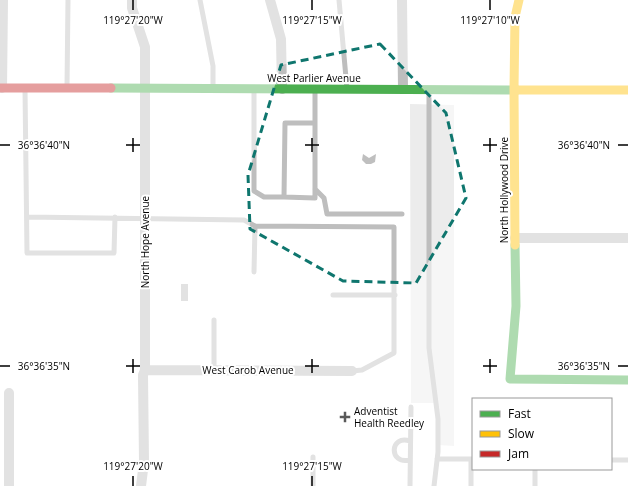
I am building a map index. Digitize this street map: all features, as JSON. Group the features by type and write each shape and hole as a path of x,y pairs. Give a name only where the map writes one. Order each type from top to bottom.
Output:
{"street":[{"path":"1,88 3,0"},
{"name":"North Hope Avenue","path":"132,0 132,8 145,47 145,370 143,375 144,462 141,486"},
{"path":"270,0 281,39 282,89"},
{"path":"402,0 402,89"},
{"name":"North Hollywood Drive","path":"519,0 515,17 514,89 516,306 510,379 628,380"},
{"name":"West Parlier Avenue","path":"1,88 628,90"},
{"path":"515,238 628,238"},
{"name":"West Carob Avenue","path":"145,370 352,371"},
{"path":"9,393 9,486"}],"lane":[{"path":"68,0 68,88"},
{"path":"200,0 213,66 213,89"},
{"path":"339,0 347,89"},
{"path":"25,88 27,253 114,253 115,217"},
{"path":"254,89 254,191 264,197 324,198"},
{"path":"315,89 315,198"},
{"path":"429,89 429,348 438,419 437,459 434,486"},
{"path":"284,198 285,123 315,123"},
{"path":"315,189 324,198 327,214 402,214"},
{"path":"27,217 115,217 144,219 244,220 255,226 394,227 394,353 362,370 352,371"},
{"path":"254,272 255,226"},
{"path":"333,295 395,295"},
{"path":"214,320 214,370"},
{"path":"410,486 411,407"},
{"path":"410,440 406,439 398,441 394,448 395,455 401,460 410,460"},
{"path":"313,457 313,486"},
{"path":"437,459 472,459 471,486"},
{"path":"612,460 628,460"},
{"path":"535,470 535,486"}],"highlighted area":[{"path":"380,44 446,113 466,198 416,283 343,281 250,229 248,175 281,65"}],"shaded area":[{"path":"410,104 454,105 454,446 438,445 437,403 411,403"},
{"path":"363,154 369,158 376,154 375,162 366,164 362,160"},
{"path":"181,284 188,284 188,301 181,301"}],"traffic: fast":[{"path":"111,88 517,90"},
{"path":"515,245 516,306 510,379 628,380"}],"traffic: slow":[{"path":"515,245 515,17 519,0"},
{"path":"517,90 628,90"}],"traffic: jam":[{"path":"0,88 111,88"}],"place":[{"name":"Adventist Health Reedley","path":"345,417"}]}
